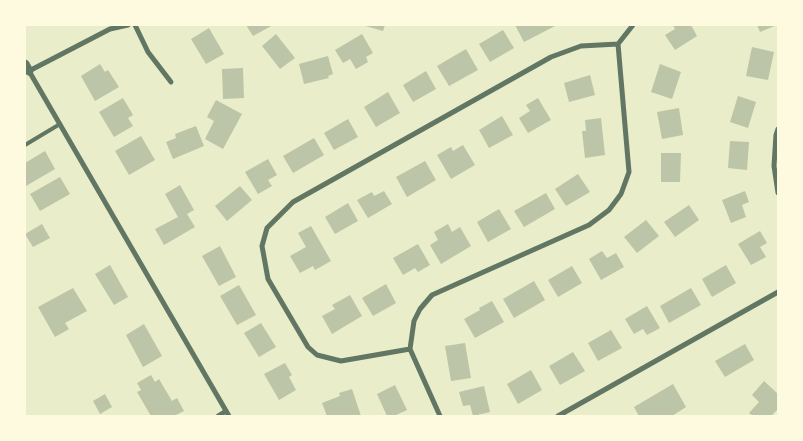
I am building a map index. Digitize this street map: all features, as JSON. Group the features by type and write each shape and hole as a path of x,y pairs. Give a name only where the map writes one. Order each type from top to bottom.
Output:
{"street":[{"path":"128,25 110,29 27,67 228,414 218,416"},
{"path":"135,25 148,52 171,82"},
{"path":"440,416 410,349 414,321 420,309 432,295 589,225 609,210 621,194 629,172 618,44 633,25"},
{"path":"410,349 341,361 327,358 308,347 268,279 262,246 267,228 293,202 551,57 581,46 618,44"},
{"path":"778,129 774,166 778,193"},
{"path":"558,416 778,292"}],"lane":[{"path":"25,145 60,124"}],"building":[{"path":"246,25 273,25 253,36"},
{"path":"362,25 385,25 383,31"},
{"path":"515,25 557,25 524,42"},
{"path":"673,25 691,25 697,36 675,50 665,35 675,29"},
{"path":"757,25 777,25 760,32"},
{"path":"209,28 224,54 206,64 191,39"},
{"path":"503,30 514,48 490,62 479,44"},
{"path":"276,34 295,58 280,69 262,46"},
{"path":"362,34 373,53 366,57 368,62 356,69 350,59 343,63 335,50"},
{"path":"752,47 774,52 768,80 746,76"},
{"path":"466,49 478,70 449,86 437,66"},
{"path":"328,56 333,74 328,76 329,78 304,84 299,64"},
{"path":"100,64 105,72 108,70 119,87 95,101 81,76"},
{"path":"660,64 681,72 672,99 651,92"},
{"path":"243,68 244,98 223,99 222,69"},
{"path":"426,71 436,89 413,102 403,85"},
{"path":"590,75 595,95 569,102 564,83"},
{"path":"388,92 400,113 376,127 364,107"},
{"path":"738,96 756,102 748,128 730,122"},
{"path":"123,98 133,115 128,118 133,126 114,137 99,112"},
{"path":"538,98 551,120 528,133 519,118 530,111 526,105"},
{"path":"216,100 242,114 223,149 205,139 214,121 207,117"},
{"path":"679,108 683,135 662,139 657,112"},
{"path":"502,116 513,135 489,148 479,130"},
{"path":"601,118 605,155 585,158 582,131 586,131 585,120"},
{"path":"348,119 358,137 334,150 324,133"},
{"path":"196,126 204,146 173,159 166,142 176,138 175,134"},
{"path":"141,136 155,160 129,175 115,151"},
{"path":"314,138 324,155 293,173 283,156"},
{"path":"730,141 749,142 747,170 728,168"},
{"path":"463,145 475,165 451,179 437,155 451,147 453,151"},
{"path":"45,151 55,169 26,186 25,163"},
{"path":"661,153 681,153 680,182 661,182"},
{"path":"268,159 277,175 268,180 272,186 258,194 245,172"},
{"path":"425,161 436,180 407,197 396,177"},
{"path":"578,174 590,192 566,206 555,189"},
{"path":"60,177 70,194 40,211 30,194"},
{"path":"180,185 194,210 187,214 195,227 164,245 155,229 178,217 165,194"},
{"path":"240,186 252,200 227,221 215,206"},
{"path":"384,191 392,204 368,218 357,200 372,192 374,196"},
{"path":"745,191 749,202 742,205 746,217 731,223 722,200"},
{"path":"546,193 555,209 524,227 514,211"},
{"path":"348,203 358,221 335,234 325,217"},
{"path":"689,205 699,220 675,237 664,222"},
{"path":"499,209 511,229 488,242 477,222"},
{"path":"646,220 659,236 637,253 624,237"},
{"path":"42,224 50,238 33,247 25,234"},
{"path":"448,224 452,232 460,227 471,246 441,264 430,245 438,240 434,232"},
{"path":"311,226 331,261 315,270 313,266 300,273 290,256 306,247 298,233"},
{"path":"760,231 767,243 760,247 766,257 751,265 738,244"},
{"path":"418,244 430,265 418,272 415,268 403,275 393,258"},
{"path":"220,246 236,277 219,286 202,256"},
{"path":"602,251 607,258 616,253 624,267 601,280 589,259"},
{"path":"110,265 128,297 114,305 95,274"},
{"path":"726,265 736,283 712,297 702,279"},
{"path":"572,266 582,283 558,297 548,280"},
{"path":"534,281 545,300 514,318 503,299"},
{"path":"386,284 396,303 373,316 362,298"},
{"path":"239,285 256,315 237,325 220,296"},
{"path":"73,288 87,311 65,323 69,329 55,337 38,307"},
{"path":"691,288 701,305 669,323 660,306"},
{"path":"350,295 362,316 332,334 322,316 335,309 332,305"},
{"path":"492,301 504,322 475,338 464,319"},
{"path":"647,306 660,328 647,335 643,329 634,334 625,319"},
{"path":"261,323 276,347 259,357 244,333"},
{"path":"144,324 162,356 143,367 126,335"},
{"path":"611,330 622,348 598,361 588,343"},
{"path":"465,343 471,378 451,381 445,346"},
{"path":"745,344 754,360 725,377 715,361"},
{"path":"573,352 585,371 560,385 549,366"},
{"path":"285,363 292,375 289,377 296,390 279,400 264,374"},
{"path":"531,370 542,390 518,404 507,384"},
{"path":"151,375 155,382 159,379 172,401 177,398 184,411 174,416 151,416 137,392 141,390 137,383"},
{"path":"764,381 778,394 778,409 771,416 753,416 749,413 759,402 752,395"},
{"path":"673,384 686,407 672,416 639,416 634,407"},
{"path":"395,385 407,410 394,416 387,416 377,394"},
{"path":"484,386 490,412 473,416 470,405 463,406 459,392"},
{"path":"352,389 361,416 327,416 322,403 340,396 339,393"},
{"path":"105,394 112,407 100,414 93,401"}]}
